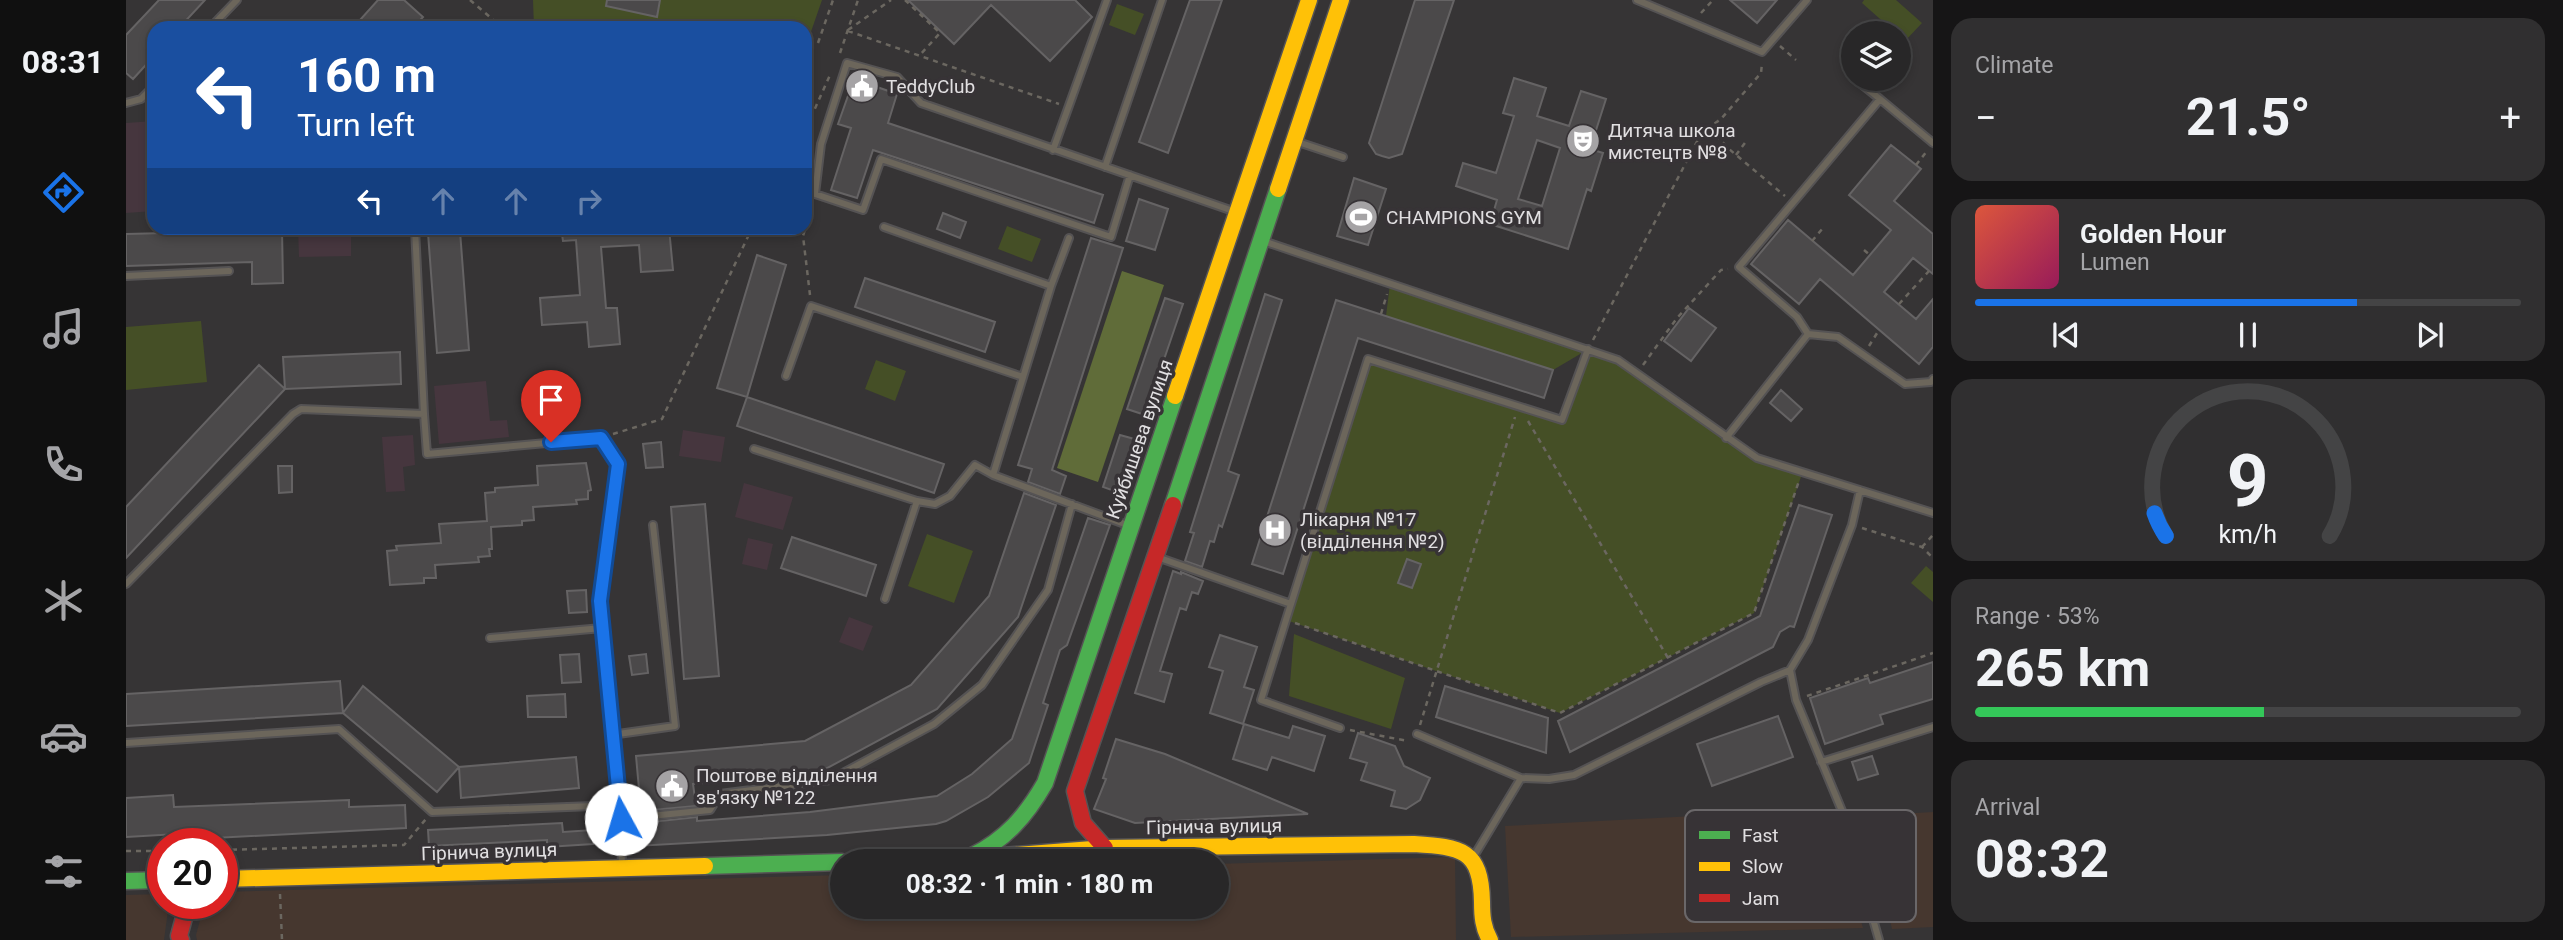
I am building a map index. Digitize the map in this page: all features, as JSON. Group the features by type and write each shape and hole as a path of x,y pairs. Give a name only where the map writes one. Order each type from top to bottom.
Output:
{"main road":[{"name":"Куйбишева вулиця","path":"986,849 1016,827 1045,783 1309,0"},
{"path":"1105,848 1082,824 1075,791 1341,0"},
{"path":"1045,783 1050,794 1057,797 1065,798 1075,791"},
{"name":"Гірнича вулиця","path":"1092,849 1415,844 1448,846 1473,858"},
{"path":"1473,858 1481,875 1482,920 1489,940"},
{"name":"Гірнича вулиця","path":"238,879 830,862"},
{"path":"126,881 147,880"},
{"path":"181,940 179,936 184,919"},
{"path":"1473,940 1482,920"}],"lane":[{"path":"217,21 237,0"},
{"path":"1053,150 1107,0"},
{"path":"1105,167 1162,0"},
{"path":"1637,0 1762,52 1807,0"},
{"path":"1130,176 1111,237 881,159 863,210 815,194 821,144 847,63 897,77 920,103 1238,212"},
{"path":"1870,91 1933,143"},
{"path":"126,103 141,99 147,93"},
{"path":"1808,334 1797,317 1739,267 1880,99"},
{"path":"1295,141 1343,157"},
{"path":"884,227 1051,286"},
{"path":"415,235 427,454 601,438 618,464 600,601 611,735 620,805 622,868"},
{"path":"993,475 1051,286 1069,238"},
{"path":"1261,241 1618,360 1757,458 1933,513"},
{"path":"126,276 229,271"},
{"path":"786,376 811,306 1023,377"},
{"path":"1808,334 1838,337 1905,384 1931,382 1933,379"},
{"path":"1726,438 1808,334"},
{"path":"1340,728 1261,700 1368,359 1562,420 1588,349"},
{"path":"126,584 293,414 301,409 424,414"},
{"path":"754,449 916,501 935,504 950,496 975,465 993,475 1131,526"},
{"path":"1417,734 1521,778 1549,779 1574,775 1790,670 1808,640 1852,525 1860,490"},
{"path":"885,599 916,501"},
{"path":"621,819 710,810 720,794 830,780 934,724 982,685 1048,590 1072,504"},
{"path":"611,735 675,726 653,525"},
{"path":"1155,556 1291,604"},
{"path":"490,638 602,628"},
{"path":"1790,670 1796,700 1842,810"},
{"path":"1821,762 1933,727"},
{"path":"126,743 339,729 432,811 620,805"},
{"path":"1473,858 1521,778"},
{"path":"1874,922 1879,940"}],"path":[{"path":"470,0 495,21"},
{"path":"818,43 833,0"},
{"path":"891,0 848,31 1068,108"},
{"path":"905,0 940,33 919,56"},
{"path":"1693,23 1713,0"},
{"path":"1782,48 1796,60"},
{"path":"1588,349 1702,132 1721,119 1761,73 1762,52"},
{"path":"1708,128 1793,203"},
{"path":"1736,155 1748,140"},
{"path":"1916,165 1933,143"},
{"path":"1812,241 1823,228"},
{"path":"601,438 662,419 749,235"},
{"path":"803,235 811,306"},
{"path":"1864,250 1870,255"},
{"path":"1637,373 1677,318 1721,270 1739,267"},
{"path":"1899,304 1929,271"},
{"path":"1381,314 1390,284"},
{"path":"1864,355 1879,330"},
{"path":"1519,406 1668,658"},
{"path":"1340,728 1408,741 1417,734 1519,406"},
{"path":"1286,620 1560,713 1754,613 1803,471"},
{"path":"1852,525 1922,547 1933,558"},
{"path":"1922,547 1933,535"},
{"path":"1796,700 1933,653"},
{"path":"238,850 404,845 432,811"},
{"path":"126,851 147,851"}],"shaded area":[{"path":"147,122 147,212 126,213 126,123"},
{"path":"298,235 351,235 351,256 299,257"},
{"path":"486,381 490,421 507,420 509,437 439,444 434,386"},
{"path":"683,430 725,437 721,462 679,456"},
{"path":"413,435 415,465 403,467 405,491 386,492 382,437"},
{"path":"744,483 793,497 783,530 735,517"},
{"path":"748,538 773,544 767,570 742,564"},
{"path":"849,617 873,626 863,651 839,642"},
{"path":"1933,812 1933,927 1892,929 1890,922 1916,922 1916,813"},
{"path":"1685,817 1685,922 1861,922 1863,928 1511,937 1505,826"},
{"path":"1455,857 1456,940 197,940 196,935 200,919 238,919 238,892 830,875 830,919 1229,919 1229,864"},
{"path":"147,894 147,919 167,919 164,940 126,940 126,895"}],"green space":[{"path":"533,0 822,0 812,29 812,21 534,21"},
{"path":"1864,0 1896,0 1922,23 1911,35 1911,21 1882,21 1862,3"},
{"path":"1117,4 1144,14 1135,35 1109,25"},
{"path":"1007,226 1041,239 1032,262 998,249"},
{"path":"1122,271 1164,285 1098,482 1057,468"},
{"path":"1390,284 1618,360 1757,458 1803,471 1754,613 1560,713 1286,620 1368,359 1562,420 1587,350 1553,370 1386,316"},
{"path":"201,321 207,382 126,390 126,327"},
{"path":"876,360 906,371 895,401 865,389"},
{"path":"927,534 973,551 954,603 908,586"},
{"path":"1926,566 1933,572 1933,602 1911,583"},
{"path":"1294,634 1405,678 1391,729 1289,696"}],"building":[{"path":"159,0 205,0 186,21 147,21 147,64 133,79 126,73 126,35"},
{"path":"378,0 404,0 423,17 419,21 360,20"},
{"path":"607,0 660,0 657,17 606,6"},
{"path":"908,0 1075,0 1092,17 1050,61 991,5 954,44"},
{"path":"1190,0 1222,0 1168,153 1139,142"},
{"path":"1415,0 1454,0 1402,154 1389,158 1376,154 1369,143"},
{"path":"1730,0 1777,0 1757,23"},
{"path":"1514,78 1546,88 1537,116 1569,126 1581,91 1606,99 1590,149 1603,153 1591,191 1587,189 1568,249 1490,224 1497,200 1456,186 1463,163 1496,173 1514,116 1503,113","holes":["1537,140 1560,148 1542,206 1518,199"]},
{"path":"854,79 897,94 888,123 1103,195 1094,223 873,150 857,198 831,190 851,128 838,124"},
{"path":"1891,145 1921,169 1894,201 1933,234 1933,274 1913,258 1884,292 1916,319 1933,299 1933,347 1919,364 1820,279 1799,304 1751,264 1788,220 1853,275 1891,230 1849,195"},
{"path":"1354,178 1386,189 1368,245 1337,236"},
{"path":"1139,199 1168,209 1155,250 1126,241"},
{"path":"943,213 966,222 960,238 937,229"},
{"path":"126,234 282,235 283,283 252,284 252,262 126,266"},
{"path":"428,235 460,235 469,350 437,353"},
{"path":"562,235 670,235 673,270 641,272 639,245 601,247 606,308 617,308 620,344 589,347 587,322 542,325 540,298 580,295 576,240 563,241"},
{"path":"1091,238 1123,248 1052,470 1066,476 1060,494 1028,482 1032,469 1018,465"},
{"path":"757,255 786,265 747,397 717,388"},
{"path":"865,278 995,322 985,352 855,307"},
{"path":"1265,294 1282,300 1228,471 1239,475 1222,527 1219,525 1214,542 1210,541 1202,567 1185,561 1194,533 1190,532"},
{"path":"1165,298 1183,304 1145,415 1127,409"},
{"path":"1336,300 1553,370 1544,398 1358,338 1283,574 1252,564"},
{"path":"1689,308 1716,328 1691,361 1664,341"},
{"path":"400,352 401,384 285,389 283,357"},
{"path":"259,365 285,389 126,558 126,507"},
{"path":"1781,390 1802,409 1791,421 1770,403"},
{"path":"747,397 944,464 934,493 737,426"},
{"path":"1120,435 1138,440 1120,493 1103,487"},
{"path":"661,442 663,467 646,468 643,444"},
{"path":"586,463 591,490 588,491 588,499 576,500 577,504 533,507 534,520 522,521 522,525 491,527 490,556 478,557 479,562 435,565 436,578 424,578 424,583 390,585 387,551 397,550 396,546 441,543 439,524 487,521 485,493 495,492 495,488 538,485 537,466"},
{"path":"278,466 292,466 292,492 279,493"},
{"path":"1024,493 1056,505 1018,617 937,709 818,773 693,784 696,806 641,811 636,756 805,741 911,685 989,596"},
{"path":"705,504 719,676 684,679 671,507"},
{"path":"1799,505 1832,515 1794,627 1790,626 1780,632 1773,647 1570,752 1558,721 1760,616"},
{"path":"1088,518 1110,525 1067,645 1060,650 1043,703 1048,705 1029,763 988,797 936,824 827,835 636,846 638,826 642,823 697,817 697,821 810,812 937,796 972,774 1012,739"},
{"path":"792,537 876,565 866,596 781,568"},
{"path":"1407,559 1421,564 1412,588 1398,583"},
{"path":"1173,571 1203,581 1198,594 1192,592 1186,610 1180,608 1160,671 1172,674 1164,702 1135,693"},
{"path":"586,590 587,612 569,613 567,591"},
{"path":"1220,635 1257,647 1244,687 1254,690 1243,724 1210,713 1223,671 1209,667"},
{"path":"579,654 581,682 562,683 560,655"},
{"path":"646,654 648,673 632,675 629,656"},
{"path":"1933,662 1933,699 1880,715 1883,724 1825,744 1810,698 1868,678 1870,683"},
{"path":"340,681 343,713 126,726 126,694"},
{"path":"363,686 459,767 437,792 343,713"},
{"path":"1445,686 1548,718 1546,753 1436,717"},
{"path":"565,694 566,717 528,717 527,696"},
{"path":"1778,716 1793,757 1712,786 1697,744"},
{"path":"1244,724 1289,738 1293,726 1325,736 1314,771 1272,757 1267,770 1233,759"},
{"path":"1358,733 1395,746 1404,766 1430,778 1420,800 1406,809 1391,806 1395,791 1361,780 1367,763 1350,758"},
{"path":"1116,739 1165,754 1308,814 1135,823 1094,809 1106,779 1103,778"},
{"path":"1872,756 1878,774 1858,780 1852,762"},
{"path":"576,757 579,788 461,798 459,767"},
{"path":"173,795 174,807 349,800 349,807 405,805 406,828 238,837 238,828 147,828 147,836 126,837 126,798"},
{"path":"562,823 563,832 593,830 593,844 547,847 547,840 429,846 428,830"}],"traffic: fast":[{"path":"1173,505 1278,189"},
{"path":"984,849 1014,826 1045,783 1175,396"},
{"path":"705,866 830,862"},
{"path":"126,881 147,880"}],"traffic: slow":[{"path":"1175,396 1309,0"},
{"path":"1278,189 1341,0"},
{"path":"1092,849 1414,844 1444,847 1465,854 1478,871 1483,922 1490,940"},
{"path":"238,879 705,866"}],"traffic: jam":[{"path":"1105,848 1083,823 1075,791 1173,505"},
{"path":"181,940 179,936 184,919"}],"place":[{"name":"TeddyClub","path":"862,86"},
{"name":"Дитяча школа мистецтв №8","path":"1583,141"},
{"name":"CHAMPIONS GYM","path":"1361,217"},
{"name":"Лікарня №17 (відділення №2)","path":"1275,530"},
{"name":"Поштове відділення зв'язку №122","path":"672,786"}],"route":[{"path":"551,442 601,438 618,464 600,601 621,819"}]}
